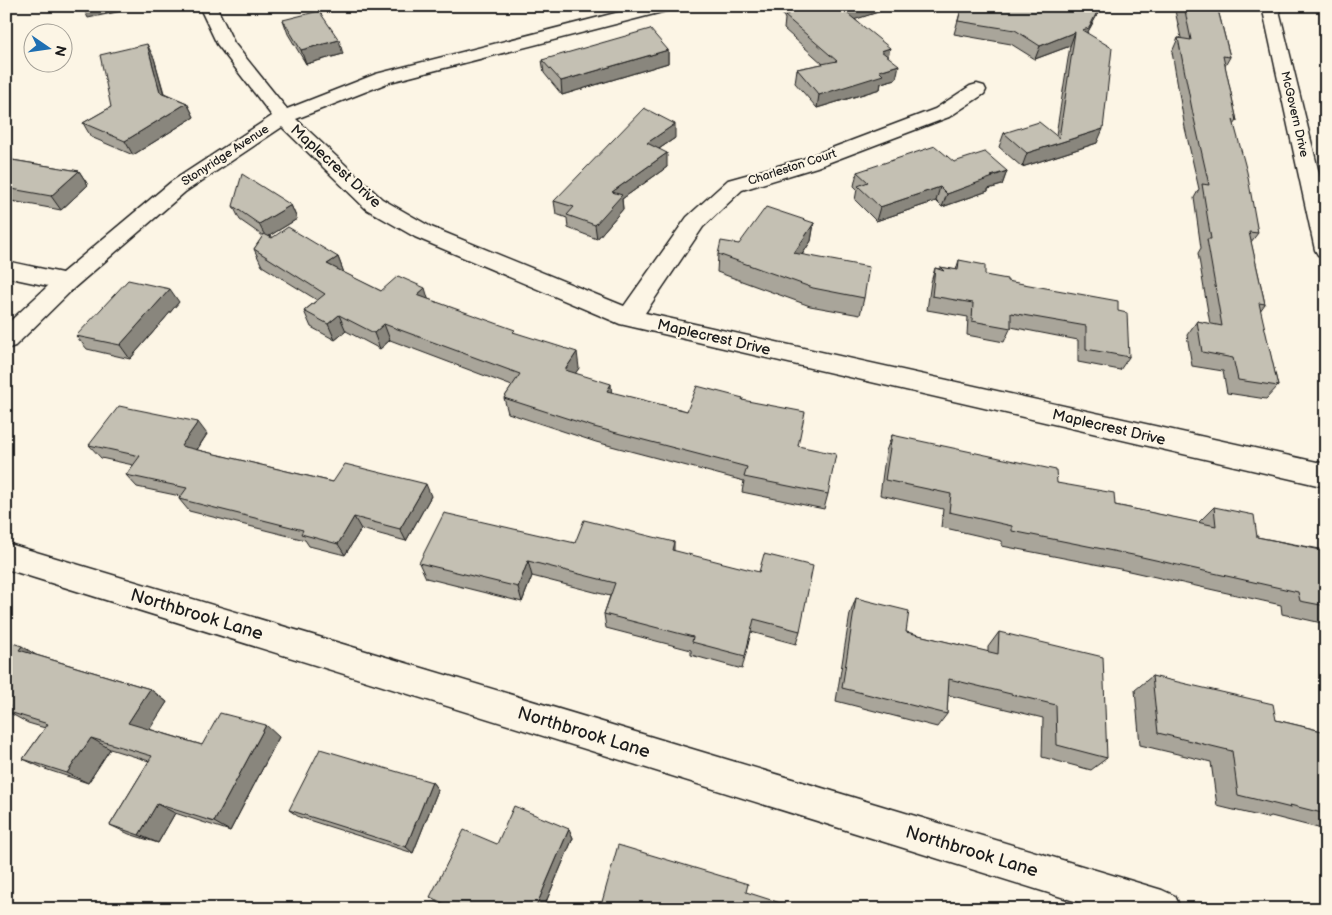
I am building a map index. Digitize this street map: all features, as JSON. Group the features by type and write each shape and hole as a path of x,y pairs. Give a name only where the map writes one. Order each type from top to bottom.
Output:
{"street":[{"name":"Maplecrest Drive","path":"206,6 226,44 283,117 374,204 423,232 629,318 1326,476"},
{"name":"Stonyridge Avenue","path":"6,340 66,282 178,187 283,117 383,78 664,6"},
{"name":"McGovern Drive","path":"1270,6 1326,250"},
{"name":"Charleston Court","path":"629,318 694,222 735,185 810,163 942,113 977,90"},
{"path":"6,269 66,282"},
{"name":"Northbrook Lane","path":"6,556 1162,909"}],"building":[{"path":"787,6 856,6 843,10 890,48 881,51 899,65 879,71 883,75 819,95 797,69 837,61 785,16 790,13"},
{"path":"962,6 1100,6 1089,28 1082,30 1112,48 1103,129 1027,153 1004,133 1039,122 1059,138 1075,32 1040,46 1015,30 958,21"},
{"path":"1184,6 1217,6 1230,57 1223,56 1237,121 1233,120 1247,172 1258,233 1249,232 1265,304 1259,303 1278,386 1238,380 1233,358 1202,352 1197,321 1222,326 1207,239 1211,239 1202,184 1209,185 1178,38 1191,40"},
{"path":"319,11 339,40 301,50 283,20"},
{"path":"650,29 668,50 561,81 542,60"},
{"path":"147,44 160,92 187,103 125,141 83,123 111,107 100,55"},
{"path":"644,108 675,124 647,143 667,153 612,192 622,195 595,225 567,215 574,207 554,201"},
{"path":"935,146 954,162 985,152 1007,171 947,194 940,187 880,207 858,186 868,182 857,172"},
{"path":"6,159 79,171 51,196 6,188"},
{"path":"242,174 291,205 259,224 233,206"},
{"path":"766,207 814,223 794,253 869,267 864,298 813,288 718,254 721,241 739,244"},
{"path":"288,227 338,257 327,264 381,291 398,276 425,288 417,295 515,330 513,332 577,352 565,370 611,384 607,391 687,411 697,386 743,398 742,400 805,412 798,446 836,454 828,494 744,477 747,467 594,427 504,398 520,374 384,324 374,333 339,315 328,324 304,311 325,294 254,249 264,234 272,238"},
{"path":"959,260 985,265 985,275 1007,279 1007,281 1118,301 1118,311 1127,313 1129,357 1086,349 1086,326 1011,313 1011,328 972,321 973,303 932,296 935,268 944,271 940,267 958,270"},
{"path":"128,280 170,289 120,345 76,336"},
{"path":"119,406 198,422 181,446 333,482 345,464 426,484 400,529 354,517 338,544 301,534 303,530 179,499 187,488 126,475 140,456 89,445"},
{"path":"892,435 1056,470 1057,483 1114,493 1115,505 1216,526 1214,507 1254,515 1257,537 1326,551 1326,606 1300,601 1298,592 1133,555 1012,531 1012,526 949,512 951,494 885,480"},
{"path":"444,513 575,543 584,520 674,542 672,550 759,572 764,554 813,566 800,631 754,619 745,656 692,642 693,637 604,614 615,583 528,561 518,587 419,563"},
{"path":"856,598 909,611 906,632 998,654 999,632 1103,657 1107,758 1057,745 1056,705 949,679 947,714 842,688"},
{"path":"6,641 22,646 19,650 150,689 128,723 202,745 220,713 266,725 214,822 157,804 139,835 110,825 152,756 91,738 67,773 23,759 48,724 6,711 10,706 6,705"},
{"path":"1152,676 1273,704 1276,720 1326,732 1326,814 1290,805 1291,808 1238,795 1232,751 1158,733"},
{"path":"320,749 432,782 406,847 289,810"},
{"path":"514,806 569,829 535,909 456,909 430,897 464,830 497,844"},
{"path":"618,845 748,884 746,892 799,909 600,909"}]}
